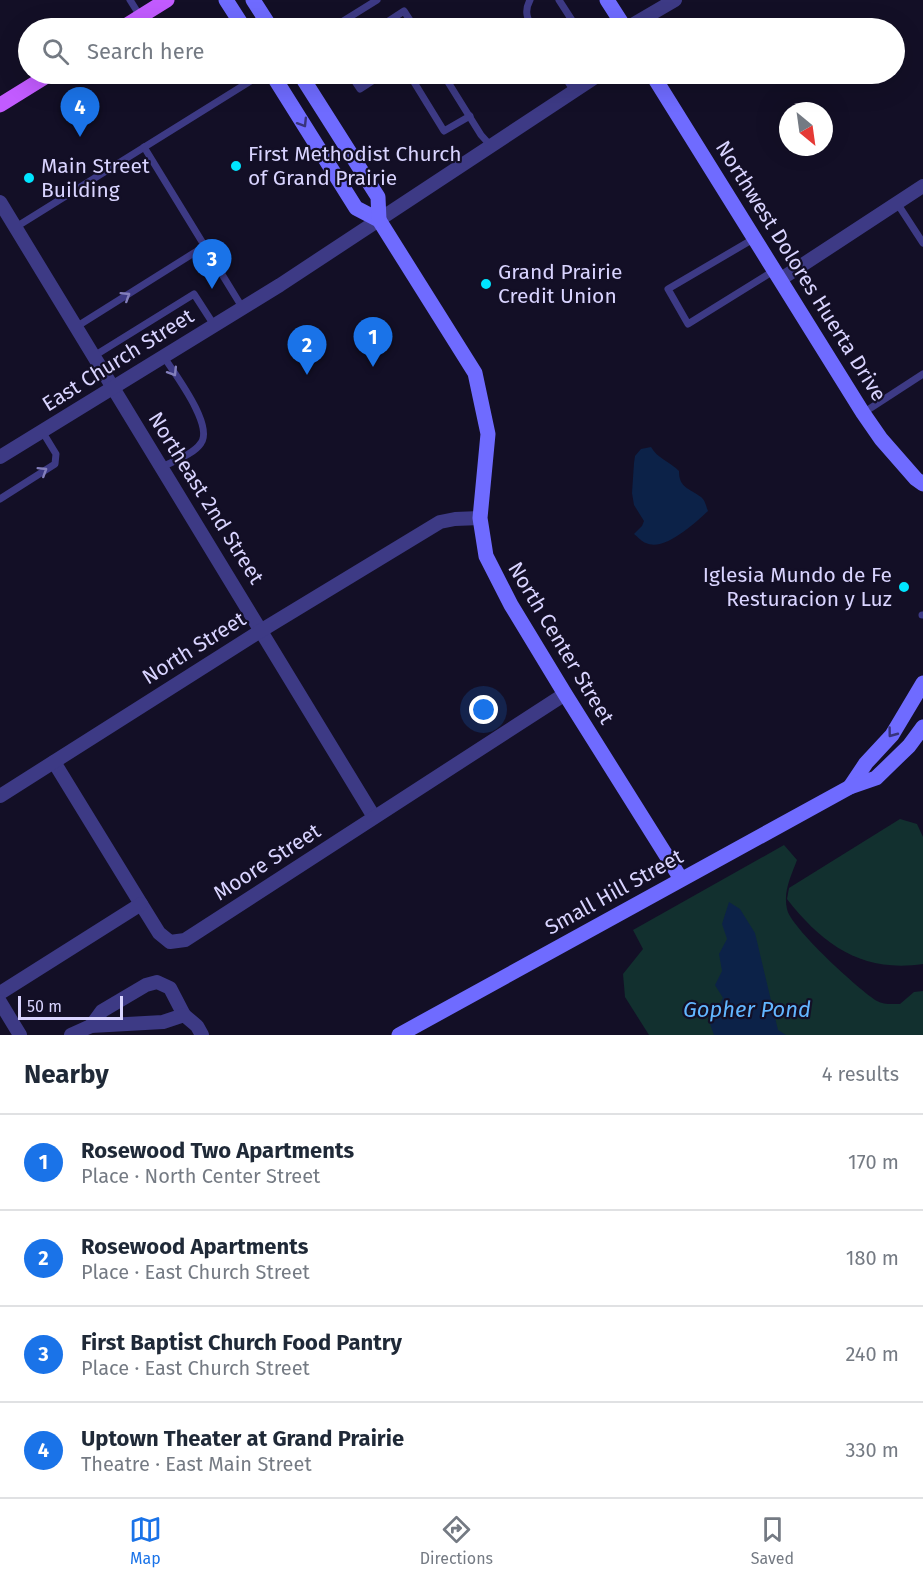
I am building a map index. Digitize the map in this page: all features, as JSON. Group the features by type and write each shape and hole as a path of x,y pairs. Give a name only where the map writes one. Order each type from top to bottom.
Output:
{"main road":[{"path":"138,18 167,0"},
{"path":"0,105 34,84"}],"street":[{"path":"226,0 238,18"},
{"path":"253,0 265,18"},
{"path":"607,0 619,18"},
{"path":"644,18 675,0"},
{"name":"North Center Street","path":"278,84 356,208 379,220"},
{"name":"North Center Street","path":"306,84 378,197 379,220 475,373 488,434 480,518 486,556 511,604 565,694 681,879"},
{"name":"East Church Street","path":"0,457 379,220 585,84"},
{"name":"Northwest Dolores Huerta Drive","path":"658,84 863,413 881,439 923,484"},
{"path":"778,275 923,186"},
{"name":"Northeast 2nd Street","path":"0,202 374,817"},
{"name":"North Street","path":"0,796 262,630 440,522 480,518"},
{"name":"Small Hill Street","path":"850,787 866,763 892,735 923,683"},
{"name":"Moore Street","path":"141,904 159,933 170,942 185,940 565,694"},
{"name":"Small Hill Street","path":"399,1035 850,787 876,778 909,746 923,727"},
{"path":"0,993 141,904 54,762"},
{"path":"91,1026 102,1011 137,990 157,982 170,988 184,1015 197,1026 202,1035"},
{"path":"0,1002 20,1035"},
{"path":"72,1035 91,1026 163,1022 184,1015"}],"lane":[{"path":"130,0 141,16"},
{"path":"348,18 377,0"},
{"path":"527,18 526,9 530,0"},
{"path":"559,0 571,18"},
{"path":"393,18 404,11 409,18"},
{"path":"16,227 246,84"},
{"path":"357,84 360,89 368,84"},
{"path":"415,84 444,131 470,116"},
{"path":"449,84 481,135 491,146"},
{"path":"569,84 574,91"},
{"path":"144,147 242,307"},
{"path":"897,202 923,243"},
{"path":"755,238 668,290 688,324 778,275"},
{"path":"76,327 205,246"},
{"path":"94,356 194,294 214,325"},
{"path":"162,468 201,444 204,435 200,416 164,356"},
{"path":"863,413 923,374"},
{"path":"0,499 55,464 56,454 42,431"}],"green space":[{"path":"900,819 917,824 923,837 923,964 901,966 863,960 846,952 815,930 787,899 789,888"},
{"path":"784,845 797,860 786,896 787,909 791,918 827,958 877,1001 885,1004 900,1004 914,992 923,991 923,1035 649,1035 625,997 623,974 643,949 633,930"}],"water":[{"path":"651,447 679,471 683,484 702,498 708,511 679,535 653,545 644,542 634,534 644,521 634,505 632,493 635,456 641,449"},
{"name":"Gopher Pond","path":"729,902 740,909 755,933 778,1030 786,1035 714,1035 709,1021 723,998 715,985 722,971 719,954 727,939 722,924"}],"place":[{"name":"Uptown Theater at Grand Prairie","path":"80,137"},
{"name":"First Methodist Church of Grand Prairie","path":"236,166"},
{"name":"Main Street Building","path":"29,178"},
{"name":"Grand Prairie Credit Union","path":"486,284"},
{"name":"First Baptist Church Food Pantry","path":"212,289"},
{"name":"Rosewood Two Apartments","path":"373,367"},
{"name":"Rosewood Apartments","path":"307,375"},
{"name":"Iglesia Mundo de Fe Resturacion y Luz","path":"904,587"}]}
